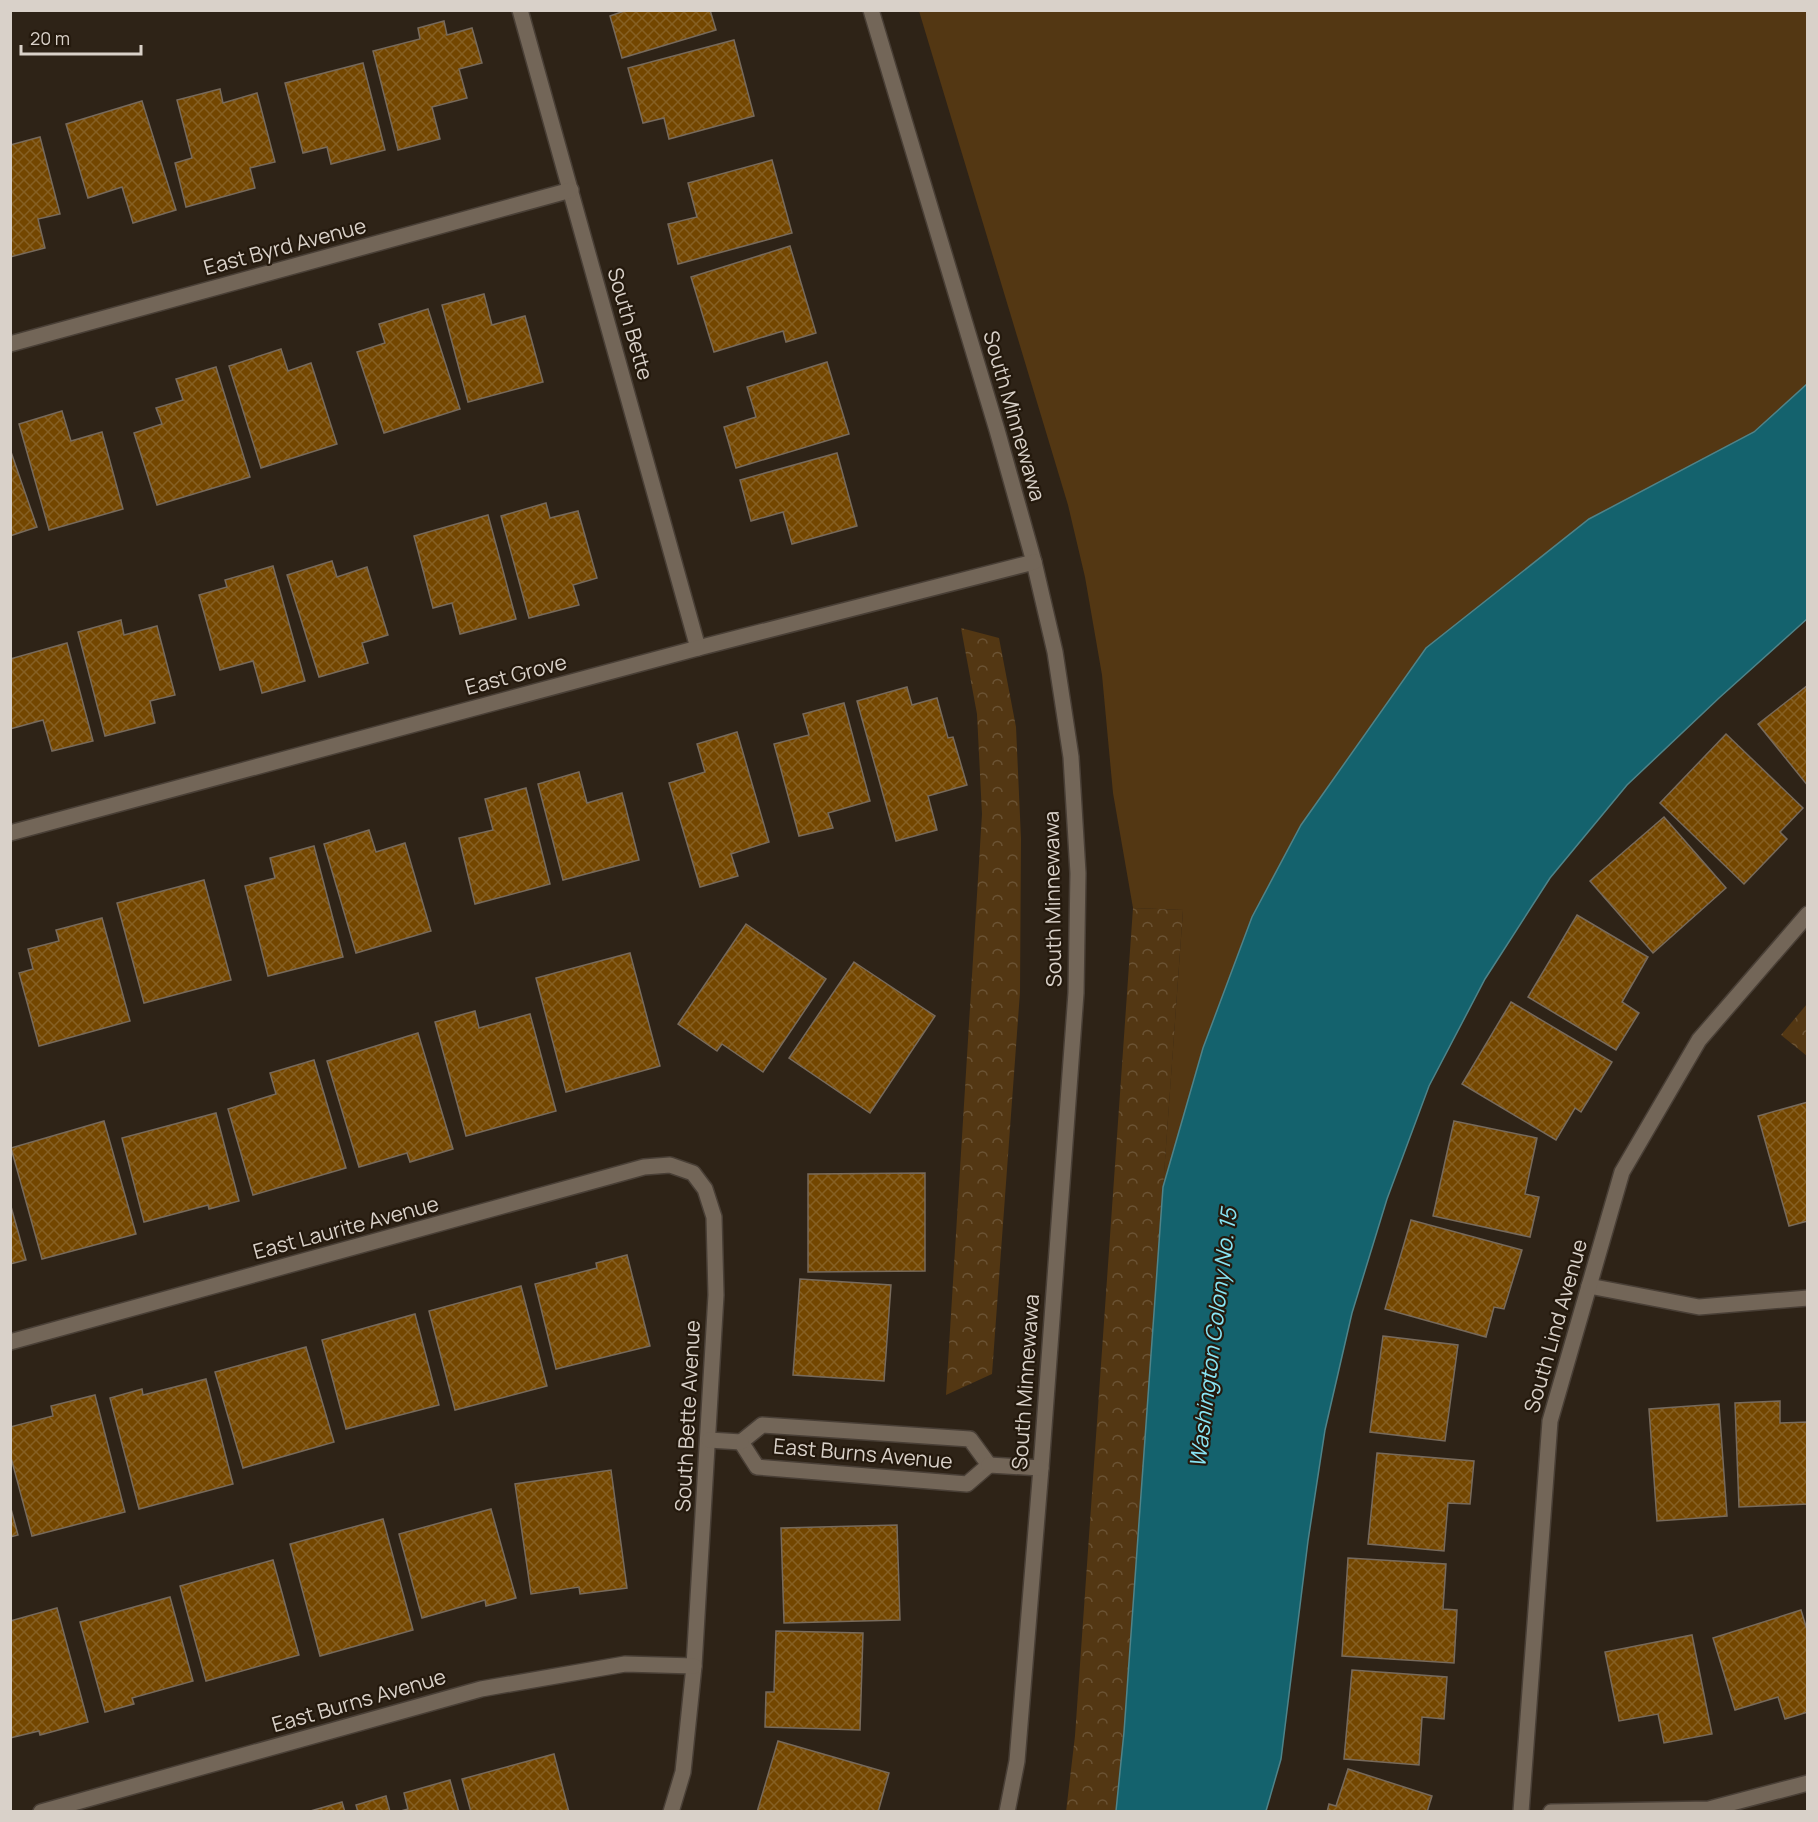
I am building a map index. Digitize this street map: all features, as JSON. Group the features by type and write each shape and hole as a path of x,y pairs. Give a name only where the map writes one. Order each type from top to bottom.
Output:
{"street":[{"name":"South Bette","path":"520,10 698,648"},
{"name":"South Minnewawa","path":"871,10 994,419 1034,562 1055,652 1071,757 1078,873 1076,993 1017,1761 1007,1812"},
{"name":"East Byrd Avenue","path":"10,344 571,190"},
{"name":"East Grove","path":"10,833 698,648 1034,562"},
{"name":"South Lind Avenue","path":"1521,1812 1550,1421 1622,1172 1699,1040 1808,914"},
{"name":"East Laurite Avenue","path":"10,1342 644,1167 670,1165 693,1173"},
{"name":"South Bette Avenue","path":"671,1812 683,1772 694,1666 716,1295 714,1217 705,1189 693,1173"},
{"path":"1589,1286 1699,1307 1808,1298"},
{"name":"East Burns Avenue","path":"762,1425 970,1439 989,1465 967,1484 757,1467 741,1442 762,1425"},
{"path":"709,1440 741,1442"},
{"path":"989,1465 1041,1468"},
{"name":"East Burns Avenue","path":"41,1812 481,1689 626,1664 694,1666"},
{"path":"1551,1812 1709,1809 1808,1783"}],"green space":[{"path":"919,11 1807,11 1807,384 1754,432 1589,519 1252,917 1203,1048 1163,1187 1183,910 1133,908 1113,793 1102,675 1085,577 1068,505"},
{"path":"961,628 999,638 1016,727 1021,839 1020,992 992,1374 946,1395 982,814 977,714"},
{"path":"1133,908 1183,910 1124,1732 1116,1811 1066,1812 1075,1736"},
{"path":"1807,1004 1807,1056 1781,1035"}],"water":[{"name":"Washington Colony No. 15","path":"1807,384 1807,619 1627,785 1550,878 1485,979 1429,1086 1387,1199 1352,1313 1325,1430 1308,1541 1281,1759 1266,1811 1116,1811 1124,1732 1163,1187 1203,1048 1252,917 1301,825 1426,648 1589,519 1754,432"}],"building":[{"path":"627,10 710,10 716,30 622,58 610,16"},
{"path":"444,21 447,35 472,28 482,63 459,69 467,98 432,107 440,139 398,150 373,51 420,39 418,28"},
{"path":"734,40 754,116 669,139 664,118 643,123 628,68"},
{"path":"363,63 385,150 331,164 327,147 303,153 285,83"},
{"path":"220,89 223,103 257,93 275,162 250,168 255,188 186,207 175,163 192,158 177,100"},
{"path":"142,101 176,210 133,223 122,187 88,198 66,124"},
{"path":"40,137 60,214 38,219 45,248 10,257 10,145"},
{"path":"772,160 792,233 678,264 668,224 697,217 688,183"},
{"path":"790,246 816,333 786,342 783,331 714,352 691,277"},
{"path":"484,294 492,325 525,316 543,382 468,402 442,305"},
{"path":"428,309 460,409 384,433 357,352 385,343 379,324"},
{"path":"281,349 288,371 311,363 337,444 261,468 229,366"},
{"path":"827,362 849,434 736,468 724,427 756,417 747,387"},
{"path":"216,367 250,477 157,505 134,433 162,424 156,408 183,400 176,379"},
{"path":"62,411 71,441 102,432 123,509 49,530 19,424"},
{"path":"10,449 37,527 10,536"},
{"path":"837,453 857,526 792,544 783,512 751,521 740,480"},
{"path":"546,503 550,518 578,511 597,578 573,585 579,605 529,618 501,516"},
{"path":"488,515 516,619 460,634 452,603 433,608 414,536"},
{"path":"332,561 337,577 367,567 388,635 362,643 368,663 319,677 287,575"},
{"path":"273,566 305,681 262,693 253,661 220,670 199,595 227,587 225,580"},
{"path":"121,620 124,635 157,626 175,695 150,701 155,723 105,736 78,632"},
{"path":"67,643 93,741 52,751 43,720 10,729 10,659"},
{"path":"1808,685 1808,786 1758,724"},
{"path":"907,687 912,705 937,698 948,738 953,737 967,785 928,796 937,830 896,841 857,701"},
{"path":"844,703 870,801 828,813 833,828 799,836 774,744 809,735 803,714"},
{"path":"737,732 769,842 731,854 738,876 700,887 669,783 705,772 697,744"},
{"path":"1726,734 1803,808 1780,832 1787,839 1744,884 1660,803"},
{"path":"579,772 587,803 622,793 639,860 563,880 538,784"},
{"path":"526,788 550,884 475,904 459,838 493,830 485,799"},
{"path":"1664,817 1726,888 1653,953 1590,881"},
{"path":"369,830 376,852 405,843 431,931 356,953 324,844"},
{"path":"314,846 343,957 268,976 245,886 275,878 270,858"},
{"path":"204,880 231,980 144,1003 117,903"},
{"path":"1577,915 1648,957 1622,1002 1639,1013 1616,1050 1528,997"},
{"path":"102,918 130,1021 39,1046 19,973 33,969 28,949 59,941 56,930"},
{"path":"746,924 826,979 763,1072 722,1044 717,1051 678,1024"},
{"path":"630,953 660,1066 566,1092 536,978"},
{"path":"854,962 935,1016 870,1113 789,1058"},
{"path":"1511,1002 1612,1062 1581,1112 1575,1108 1556,1140 1462,1084"},
{"path":"475,1011 479,1028 530,1014 556,1111 466,1136 435,1022"},
{"path":"418,1033 453,1149 410,1162 407,1153 359,1167 327,1061"},
{"path":"314,1060 346,1168 253,1195 228,1109 276,1094 270,1073"},
{"path":"1808,1102 1808,1221 1789,1226 1758,1116"},
{"path":"216,1113 239,1201 209,1209 208,1205 144,1222 122,1138"},
{"path":"104,1121 136,1234 42,1259 11,1148"},
{"path":"1454,1121 1537,1138 1525,1194 1539,1197 1530,1237 1433,1216"},
{"path":"925,1173 925,1271 808,1272 808,1174"},
{"path":"10,1203 26,1260 10,1264"},
{"path":"1411,1220 1522,1250 1504,1309 1494,1307 1486,1337 1385,1309"},
{"path":"627,1255 650,1346 556,1369 535,1284 597,1268 596,1263"},
{"path":"800,1279 891,1285 884,1381 793,1375"},
{"path":"521,1286 547,1386 455,1410 429,1311"},
{"path":"415,1314 439,1405 346,1429 322,1340"},
{"path":"1383,1336 1458,1345 1445,1441 1370,1432"},
{"path":"306,1347 334,1442 243,1468 215,1372"},
{"path":"206,1379 233,1484 139,1509 110,1398 142,1389 143,1395"},
{"path":"95,1395 125,1512 32,1536 10,1454 10,1427 53,1416 51,1406"},
{"path":"1780,1401 1780,1423 1808,1422 1808,1504 1739,1507 1735,1403"},
{"path":"1719,1404 1727,1516 1657,1521 1649,1409"},
{"path":"1377,1453 1474,1461 1470,1504 1448,1503 1444,1551 1368,1544"},
{"path":"611,1470 627,1588 580,1594 579,1587 531,1594 515,1484"},
{"path":"10,1505 18,1535 10,1537"},
{"path":"491,1509 516,1598 486,1606 485,1600 422,1618 399,1534"},
{"path":"383,1519 413,1630 320,1656 290,1544"},
{"path":"897,1525 900,1620 784,1623 781,1528"},
{"path":"1348,1558 1446,1564 1443,1609 1457,1610 1454,1663 1342,1656"},
{"path":"273,1560 299,1655 206,1681 180,1586"},
{"path":"170,1597 193,1681 132,1698 134,1704 105,1712 80,1622"},
{"path":"57,1608 88,1722 40,1735 39,1731 10,1738 10,1621"},
{"path":"1801,1610 1808,1633 1808,1712 1785,1719 1778,1697 1735,1710 1713,1638"},
{"path":"776,1631 863,1633 860,1730 765,1727 766,1692 774,1692"},
{"path":"1692,1635 1712,1734 1664,1743 1658,1714 1619,1721 1605,1652"},
{"path":"1352,1670 1447,1677 1444,1719 1422,1717 1419,1765 1344,1759"},
{"path":"778,1741 889,1773 878,1812 757,1812"},
{"path":"554,1754 569,1812 471,1812 462,1779"},
{"path":"1348,1769 1432,1796 1427,1812 1327,1812 1329,1804 1336,1806"},
{"path":"450,1780 459,1812 397,1812 408,1809 404,1793"},
{"path":"386,1796 390,1812 358,1812 356,1805"},
{"path":"342,1802 345,1812 307,1812"}]}
